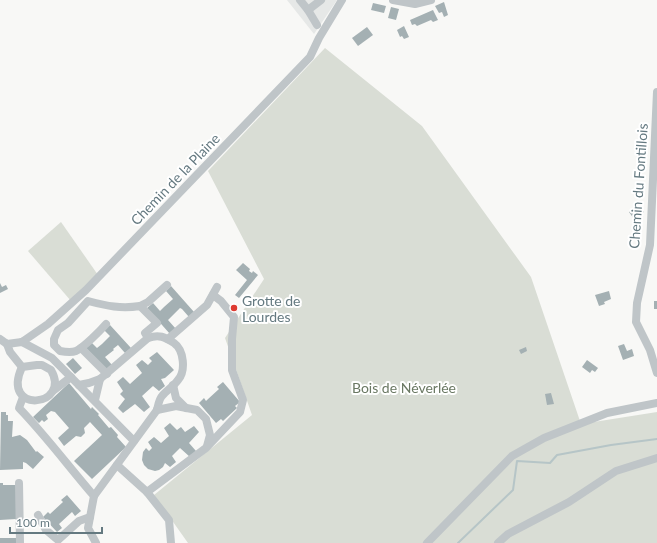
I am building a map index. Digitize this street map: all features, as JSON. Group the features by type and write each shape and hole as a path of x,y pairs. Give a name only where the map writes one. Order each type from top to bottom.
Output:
{"street":[{"path":"300,0 318,25"},
{"path":"308,10 321,0"},
{"name":"Chemin de la Plaine","path":"3,342 22,342 48,324 86,290 310,57 319,38 342,0"},
{"path":"393,0 414,2 431,0"},
{"name":"Chemin du Fontillois","path":"657,92 650,244 637,303 636,322 650,350 657,373"},
{"path":"106,324 81,348 71,352 60,351 54,345 54,339 58,330 68,323 88,301 111,307 127,308 140,306 148,302 167,285"},
{"path":"168,339 207,306 217,287"},
{"path":"147,492 206,448 240,412 242,400 232,370 232,338 234,317 221,301 213,295"},
{"path":"140,306 157,323 145,333 148,338"},
{"path":"79,385 89,384 104,377 148,338 156,335 164,336 178,346 182,354 182,371 179,380 161,397 157,410 94,496 88,528 96,543"},
{"path":"3,342 22,367"},
{"path":"22,342 52,358 134,441"},
{"path":"81,348 104,377"},
{"path":"22,367 37,365 47,367 53,374 55,383 54,390"},
{"path":"22,367 18,378 18,389 23,397 29,401 35,402 43,400 71,377"},
{"path":"95,400 104,377"},
{"path":"173,385 176,398 186,408"},
{"path":"23,397 19,408 37,427 94,496"},
{"path":"427,543 512,456 544,438 607,413 657,403"},
{"path":"157,410 176,406 197,410 206,418 210,435 206,448"},
{"path":"498,543 508,534 569,502 616,471 657,458"},
{"path":"117,465 147,492 169,520 171,543"},
{"path":"19,483 20,543"},
{"path":"38,515 46,530 59,542 79,520 90,517"}],"shaded area":[{"path":"287,0 337,0 314,34"}],"green space":[{"name":"Bois de Néverlée","path":"325,48 422,126 531,277 581,424 657,412 657,543 188,543 154,495 252,415 225,338 264,279 208,171"},
{"path":"61,222 98,275 71,301 28,251"}],"building":[{"path":"444,2 448,15 444,17 442,12 439,13 435,6"},
{"path":"373,3 386,6 384,13 371,10"},
{"path":"391,7 399,9 396,20 388,18"},
{"path":"433,10 438,20 433,22 431,20 417,26 415,24 412,25 410,20"},
{"path":"404,26 409,37 404,39 402,36 400,37 397,30"},
{"path":"367,27 373,35 358,46 352,38"},
{"path":"639,205 644,212 634,219 629,212"},
{"path":"243,263 250,269 249,271 252,273 253,271 258,275 239,298 235,295 247,280 236,270"},
{"path":"0,283 2,287 6,285 8,289 0,293"},
{"path":"171,286 194,312 189,317 180,308 168,320 176,329 170,334 147,308 153,303 160,311 173,299 166,291"},
{"path":"609,291 611,299 604,302 605,304 599,306 595,295"},
{"path":"654,301 657,301 657,309 654,309"},
{"path":"110,325 131,348 125,353 118,345 113,349 114,350 105,357 112,365 107,370 85,347 91,342 97,348 102,344 110,336 104,330"},
{"path":"624,344 627,351 632,349 634,356 623,360 618,346"},
{"path":"526,347 527,351 521,354 519,350"},
{"path":"157,352 174,370 165,378 161,379 165,386 159,391 153,386 142,396 150,407 144,412 135,404 123,413 118,408 125,399 120,394 123,391 117,382 123,377 130,384 142,373 136,365 142,360 148,365 152,361 149,358"},
{"path":"73,358 82,368 75,374 66,364"},
{"path":"587,360 598,368 595,372 592,370 590,373 582,367"},
{"path":"223,382 240,402 235,406 237,408 223,421 221,419 216,423 199,403 204,398 206,401 219,389 217,387"},
{"path":"69,383 91,409 92,407 99,414 98,415 109,428 111,427 126,447 92,479 74,461 102,435 90,422 84,428 85,433 81,437 76,436 64,446 58,438 69,428 55,412 51,411 46,415 48,419 44,422 42,420 39,423 33,417"},
{"path":"551,393 554,404 547,405 545,394"},
{"path":"1,412 6,412 6,415 8,415 8,421 13,421 12,437 20,435 27,440 36,452 37,451 44,457 33,469 23,462 23,469 0,470"},
{"path":"170,423 177,430 181,427 185,432 194,426 199,432 189,443 196,451 190,457 180,448 172,456 176,462 170,467 165,463 159,470 155,471 148,469 142,460 143,452 146,448 149,451 152,448 148,442 154,437 161,443 169,436 164,428"},
{"path":"0,483 3,483 3,485 17,485 16,519 0,520"},
{"path":"67,495 81,511 75,516 72,512 59,524 62,528 57,532 43,517 48,512 50,514 63,502 61,500"},
{"path":"0,538 16,538 16,543 0,543"}],"waterway":[{"path":"458,543 513,490 517,461 550,463 557,455 611,445 657,439"}],"place":[{"name":"Grotte de Lourdes","path":"234,308"}]}
